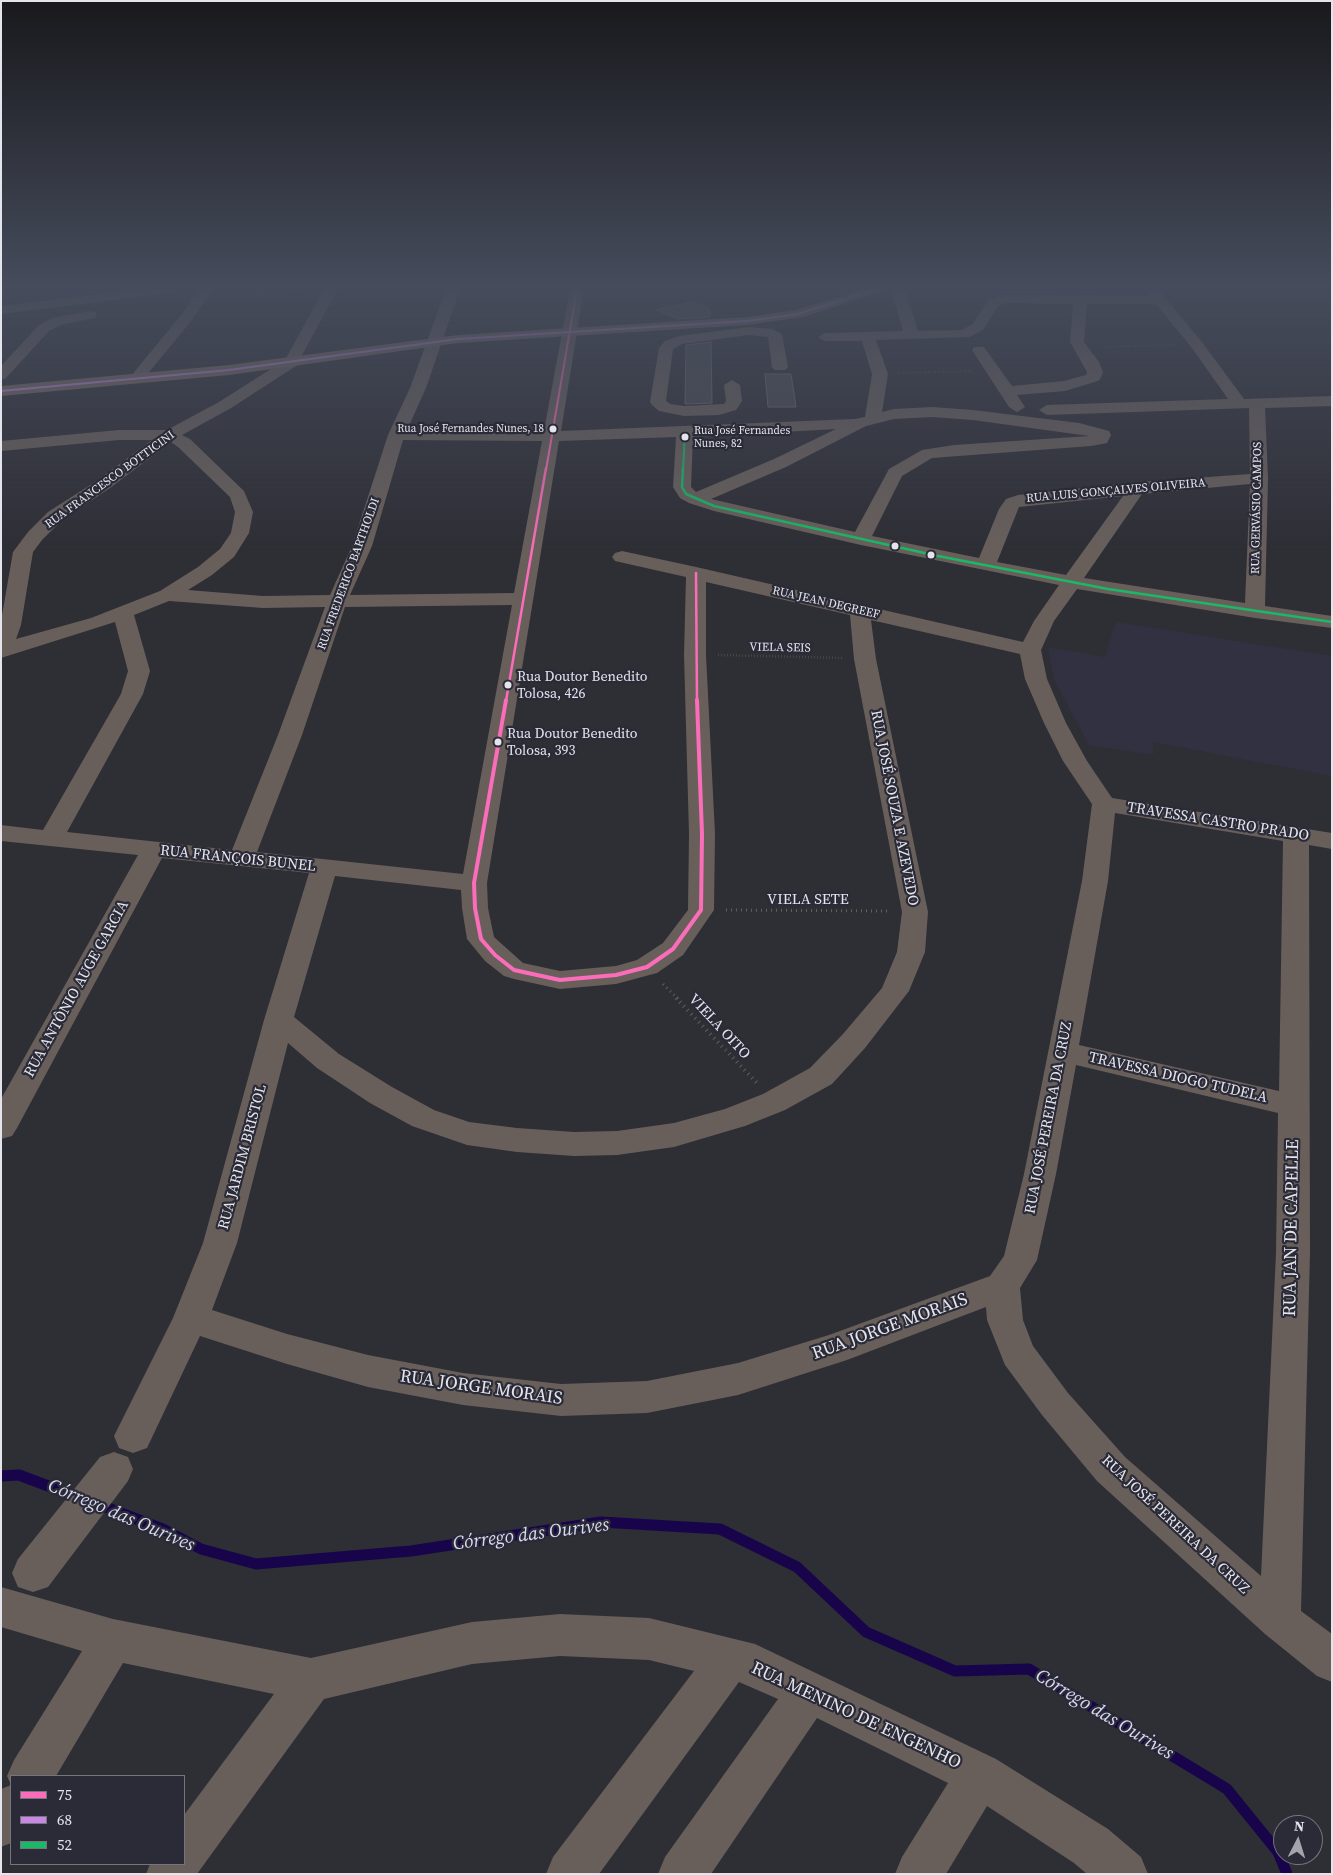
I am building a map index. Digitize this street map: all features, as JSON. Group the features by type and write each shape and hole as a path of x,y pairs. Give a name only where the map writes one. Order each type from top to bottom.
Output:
{"main road":[{"path":"1,391 167,376"}],"street":[{"path":"135,380 138,376"},
{"name":"RUA FRANCESCO BOTTICINI","path":"2,651 10,625 23,552 35,536 55,516 104,484 170,435 273,376"},
{"name":"RUA FREDERICO BARTHOLDI","path":"241,859 293,726 337,601 362,546 396,435 422,376"},
{"path":"561,376 474,883 475,908 480,939 494,955 514,970 560,980 616,974 647,967 673,949 701,910 702,834 695,655 696,573"},
{"path":"662,376 658,402 665,408 684,411 719,410 730,407 734,401 732,385"},
{"path":"695,499 780,463 867,420 879,376"},
{"path":"998,376 1019,410"},
{"path":"1007,391 1065,386 1090,381 1094,376"},
{"path":"1225,376 1248,404"},
{"path":"973,414 1019,410 1332,401"},
{"name":"RUA GERVÁSIO CAMPOS","path":"1248,404 1259,478 1255,612"},
{"path":"396,435 551,436 685,432 867,420 911,412 973,414 1079,428 1103,435 1100,439 1091,441 954,450 928,454 908,463 896,473 862,539"},
{"path":"685,432 682,487 686,494 695,499 731,510 986,566 1071,582 1170,600 1332,622"},
{"path":"1,446 119,435 170,435 184,443 221,476 238,495 244,512 240,533 227,553 205,571 167,595 123,613 55,636 2,651"},
{"name":"RUA LUIS GONÇALVES OLIVEIRA","path":"986,566 1008,509 1012,503 1024,499 1138,487 1259,478"},
{"path":"1104,804 1075,761 1055,723 1036,679 1030,650 1044,621 1138,487"},
{"path":"1,554 23,552"},
{"name":"RUA JEAN DEGREEF","path":"622,557 1030,650"},
{"path":"167,595 262,602 523,599"},
{"name":"RUA JOSÉ SOUZA E AZEVEDO","path":"279,1020 328,1061 381,1095 423,1118 467,1133 517,1140 574,1144 617,1143 674,1135 734,1118 774,1102 821,1076 854,1041 895,991 911,952 915,912 865,659 860,610"},
{"path":"51,840 132,694 139,671 123,613"},
{"name":"TRAVESSA CASTRO PRADO","path":"1104,804 1332,841"},
{"name":"RUA JOSÉ PEREIRA DA CRUZ","path":"1104,804 1095,881 1040,1174 1020,1260 1002,1286 1005,1320 1018,1354 1055,1404 1110,1469 1280,1620 1332,1661"},
{"name":"RUA JAN DE CAPELLE","path":"1280,1620 1293,1253 1296,835"},
{"name":"RUA FRANÇOIS BUNEL","path":"4,838 51,840 474,883"},
{"name":"RUA ANTÔNIO AUGE GARCIA","path":"1,1128 153,851"},
{"name":"RUA JARDIM BRISTOL","path":"133,1436 191,1318 220,1243 279,1020 324,868"},
{"name":"TRAVESSA DIOGO TUDELA","path":"1062,1051 1293,1105"},
{"name":"RUA JORGE MORAIS","path":"191,1318 287,1349 368,1371 463,1389 561,1400 599,1399 647,1397 738,1379 834,1349 1002,1286"},
{"path":"33,1572 114,1469"},
{"name":"RUA MENINO DE ENGENHO","path":"1,1607 112,1640 311,1680 472,1643 560,1635 649,1639 755,1665 980,1775 1091,1846 1124,1874"},
{"path":"31,1775 112,1640"},
{"path":"570,1874 730,1659"},
{"path":"185,1853 311,1680"},
{"path":"682,1874 809,1692"},
{"path":"919,1874 980,1775"},
{"path":"1,1824 10,1810"}],"path":[{"name":"VIELA SEIS","path":"695,655 865,659"},
{"name":"VIELA SETE","path":"701,910 915,912"},
{"name":"VIELA OITO","path":"647,967 774,1102"}],"shaded area":[{"path":"1116,622 1332,656 1332,776 1153,742 1153,755 1089,745 1054,679 1048,647 1105,657"}],"building":[{"path":"685,376 712,376 712,403 685,404"},
{"path":"765,376 791,376 796,407 768,407"}],"waterway":[{"name":"Córrego das Ourives","path":"1,1476 19,1475 80,1498"},
{"name":"Córrego das Ourives","path":"100,1505 165,1530 201,1549 256,1564 411,1551 601,1522 720,1529 797,1567 866,1632 955,1671 1029,1669 1227,1789 1278,1852 1287,1874"}],"transit line":[{"name":"68","path":"1,391 158,376"},
{"name":"75","path":"562,376 474,883 475,908 481,939 495,955 514,970 560,980 616,975 647,967 673,949 701,910 702,834 695,655 696,573"},
{"name":"52","path":"685,432 682,487 686,494 714,506 938,556 1108,589 1332,622"}],"place":[{"name":"Rua José Fernandes Nunes, 18","path":"553,429"},
{"name":"Rua José Fernandes Nunes, 82","path":"685,437"},
{"name":"Rua Doutor Benedito Tolosa, 426","path":"508,685"},
{"name":"Rua Doutor Benedito Tolosa, 393","path":"498,742"}]}
